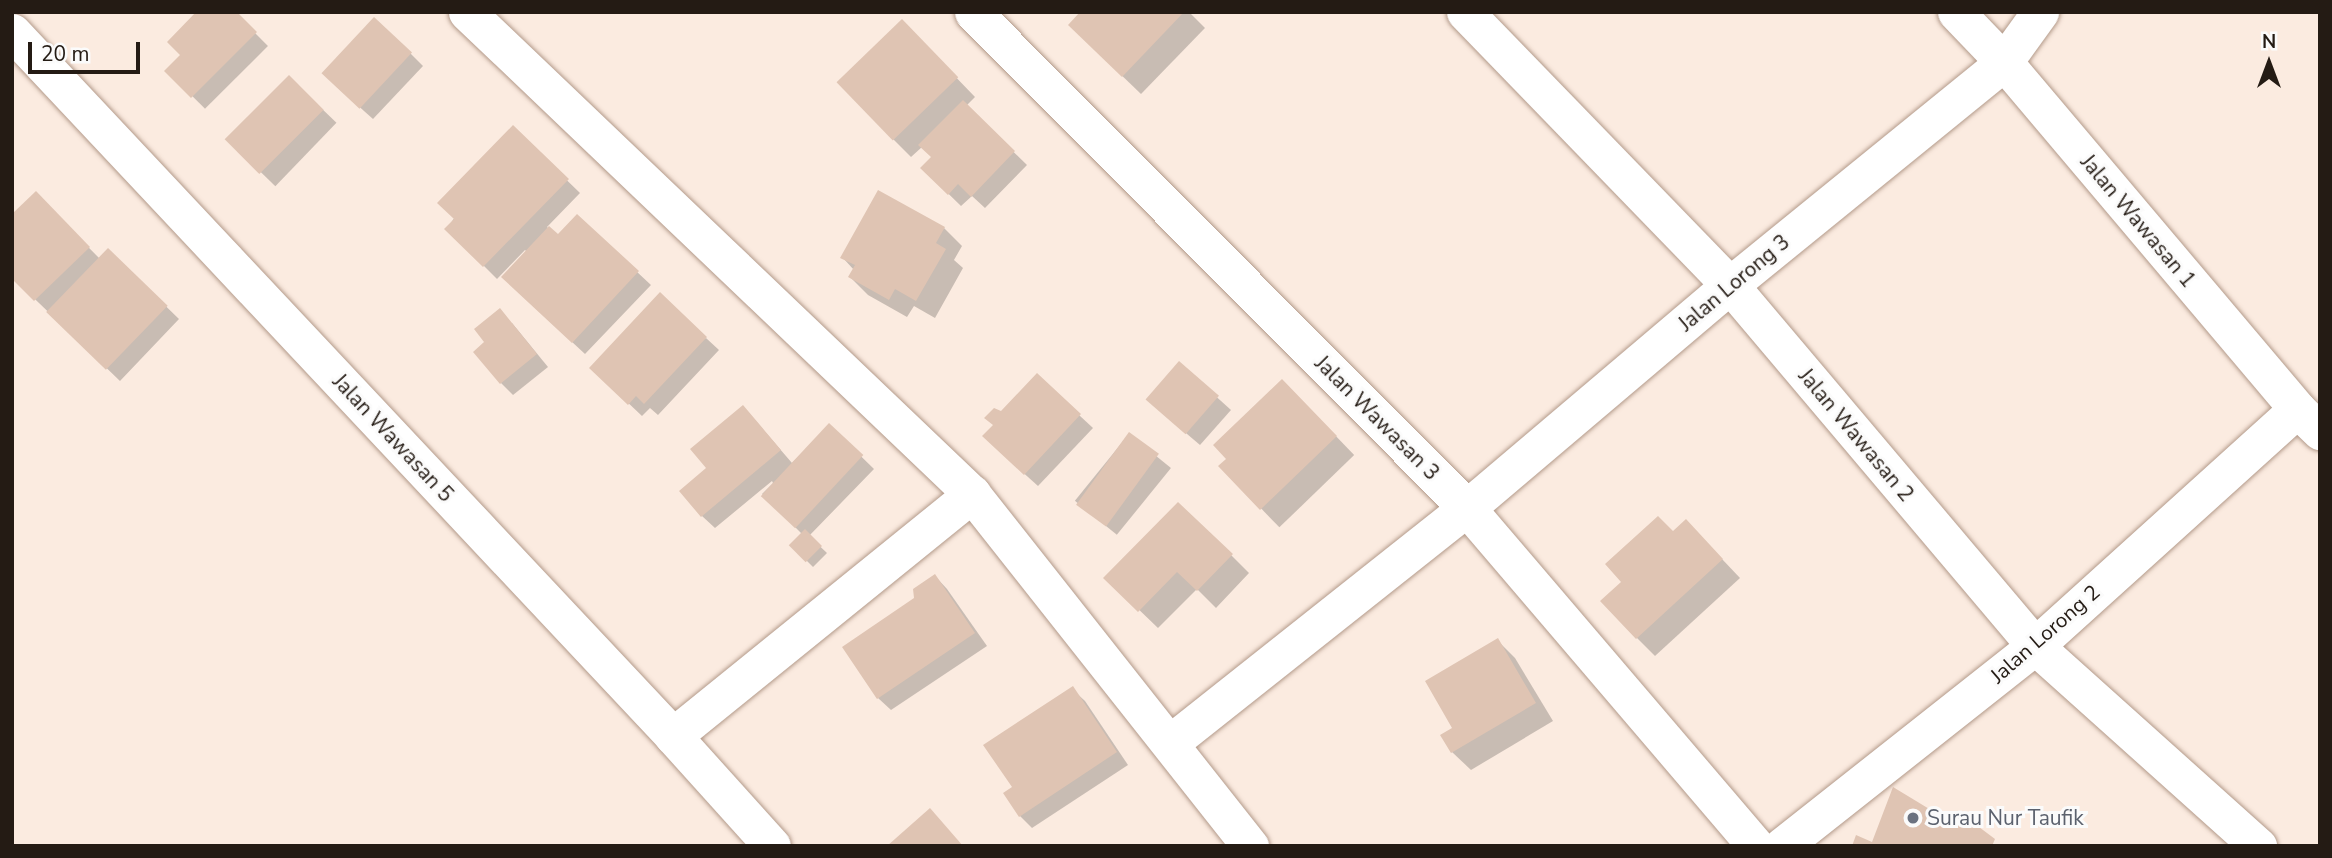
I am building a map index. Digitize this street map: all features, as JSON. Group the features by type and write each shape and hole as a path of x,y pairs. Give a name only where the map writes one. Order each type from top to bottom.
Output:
{"street":[{"path":"467,12 972,494 1250,846"},
{"name":"Jalan Wawasan 3","path":"973,12 1467,508 1756,846"},
{"name":"Jalan Wawasan 2","path":"1465,12 1730,285 2035,646 2258,846"},
{"name":"Jalan Wawasan 1","path":"1956,12 2004,62 2309,420"},
{"name":"Jalan Lorong 3","path":"1170,743 1467,508 1730,285 2004,62 2040,12"},
{"name":"Jalan Wawasan 5","path":"12,32 673,736 772,846"},
{"name":"Jalan Lorong 2","path":"1782,846 2035,646 2309,420"},
{"path":"673,736 972,494"}],"building":[{"path":"196,12 237,12 257,32 191,98 164,71 180,55 167,42"},
{"path":"1080,12 1184,12 1122,77 1068,25"},
{"path":"374,17 412,52 360,109 321,73"},
{"path":"902,19 958,77 893,140 837,82"},
{"path":"289,75 324,110 259,174 225,139"},
{"path":"963,100 1015,151 971,197 958,184 948,195 920,168 931,157 918,145"},
{"path":"513,125 569,179 483,267 444,229 454,219 437,203"},
{"path":"878,190 945,227 936,243 946,249 916,301 895,289 889,300 848,277 855,265 840,258"},
{"path":"36,191 90,247 34,301 12,279 12,214"},
{"path":"577,214 639,271 572,343 501,277 549,226 558,234"},
{"path":"108,248 168,306 106,370 46,312"},
{"path":"660,292 707,337 644,404 636,396 628,405 589,368"},
{"path":"500,308 537,354 500,384 473,352 484,342 474,329"},
{"path":"1179,361 1219,396 1186,434 1146,399"},
{"path":"1037,373 1081,414 1024,475 982,436 993,425 984,418 994,408 1001,411"},
{"path":"1282,379 1337,436 1260,510 1218,466 1226,459 1213,445"},
{"path":"743,405 781,450 701,517 679,491 706,468 690,449"},
{"path":"829,423 863,455 795,528 761,496"},
{"path":"1129,432 1159,454 1106,527 1076,505"},
{"path":"1178,502 1233,554 1197,591 1177,572 1138,612 1103,578"},
{"path":"1658,516 1673,531 1686,519 1723,559 1636,639 1600,601 1621,582 1605,564"},
{"path":"805,529 822,546 806,562 789,545"},
{"path":"935,574 975,633 877,699 842,647 914,598 913,589"},
{"path":"1498,638 1536,703 1451,753 1440,735 1452,728 1425,681"},
{"path":"1073,686 1117,752 1019,817 1003,793 1012,787 983,745"},
{"name":"Surau Nur Taufik","path":"1893,787 1954,824 1959,812 1995,839 1992,846 1852,846 1856,835 1872,842"},
{"path":"930,808 963,846 887,846"}],"place":[{"name":"Surau Nur Taufik","path":"1913,818"}]}
